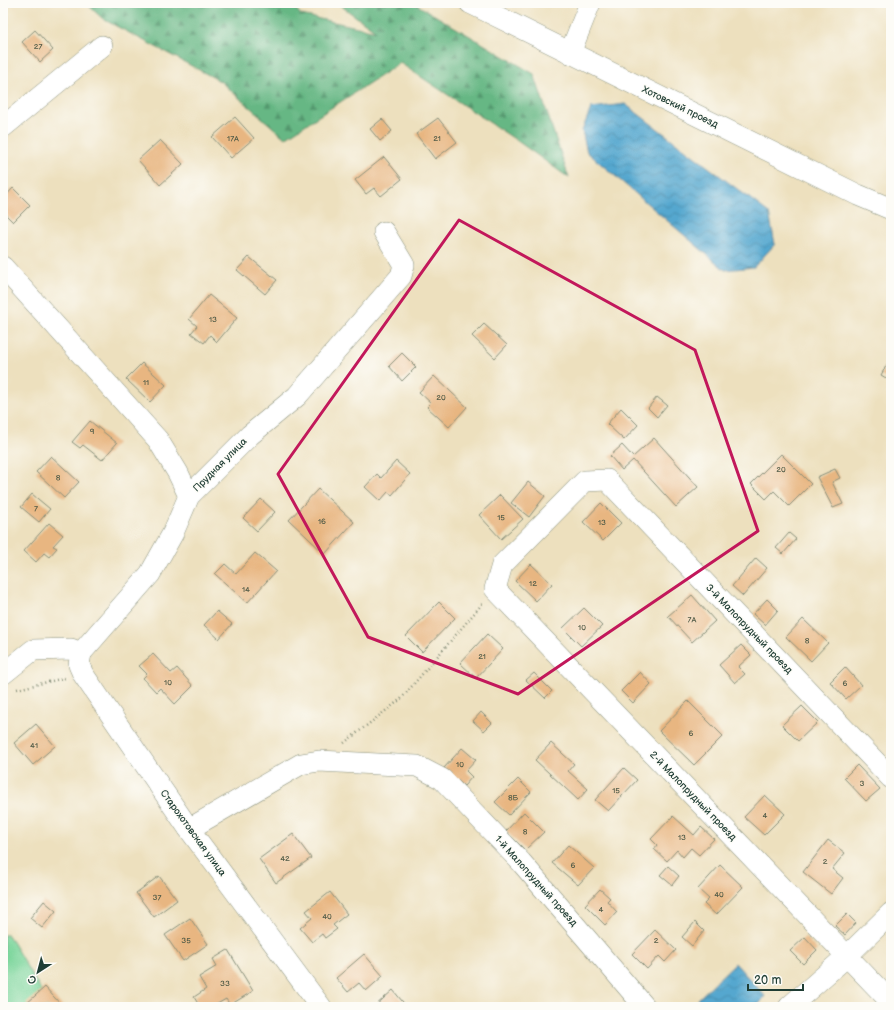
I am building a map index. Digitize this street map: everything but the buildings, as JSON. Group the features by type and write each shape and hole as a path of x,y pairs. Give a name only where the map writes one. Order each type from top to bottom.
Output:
{"street":[{"name":"Хотовский проезд","path":"470,3 858,195 891,209"},
{"path":"570,52 590,3"},
{"path":"3,127 102,46"},
{"name":"Прудная улица","path":"81,652 150,574 173,532 189,496 250,435 297,396 401,276 404,265 384,232"},
{"path":"3,268 158,440 178,473 189,496"},
{"name":"3-й Малопрудный проезд","path":"495,589 502,565 585,481 607,480 891,778"},
{"name":"2-й Малопрудный проезд","path":"495,589 891,1002"},
{"path":"7,682 33,650 70,649 81,652"},
{"name":"Старохотовская улица","path":"81,652 79,665 83,674 189,829 321,1007"},
{"path":"189,829 301,764 319,761"},
{"name":"1-й Малопрудный проезд","path":"319,761 417,766 442,779 521,862 645,1007"},
{"path":"789,1007 847,956 891,913"}],"path":[{"path":"319,761 401,699 495,589"},
{"path":"7,682 83,674"}],"highlighted area":[{"path":"459,220 695,350 758,531 518,694 368,637 278,474"}],"green space":[{"path":"86,3 291,3 301,15 376,31 337,3 414,3 534,74 569,178 516,140 400,63 285,138 220,81 103,19"},
{"path":"3,935 8,935 51,1007 3,1007"}],"water":[{"path":"625,104 769,213 775,244 754,267 725,270 587,152 582,131 591,108"},
{"path":"735,963 765,996 757,1007 690,1007"}]}
